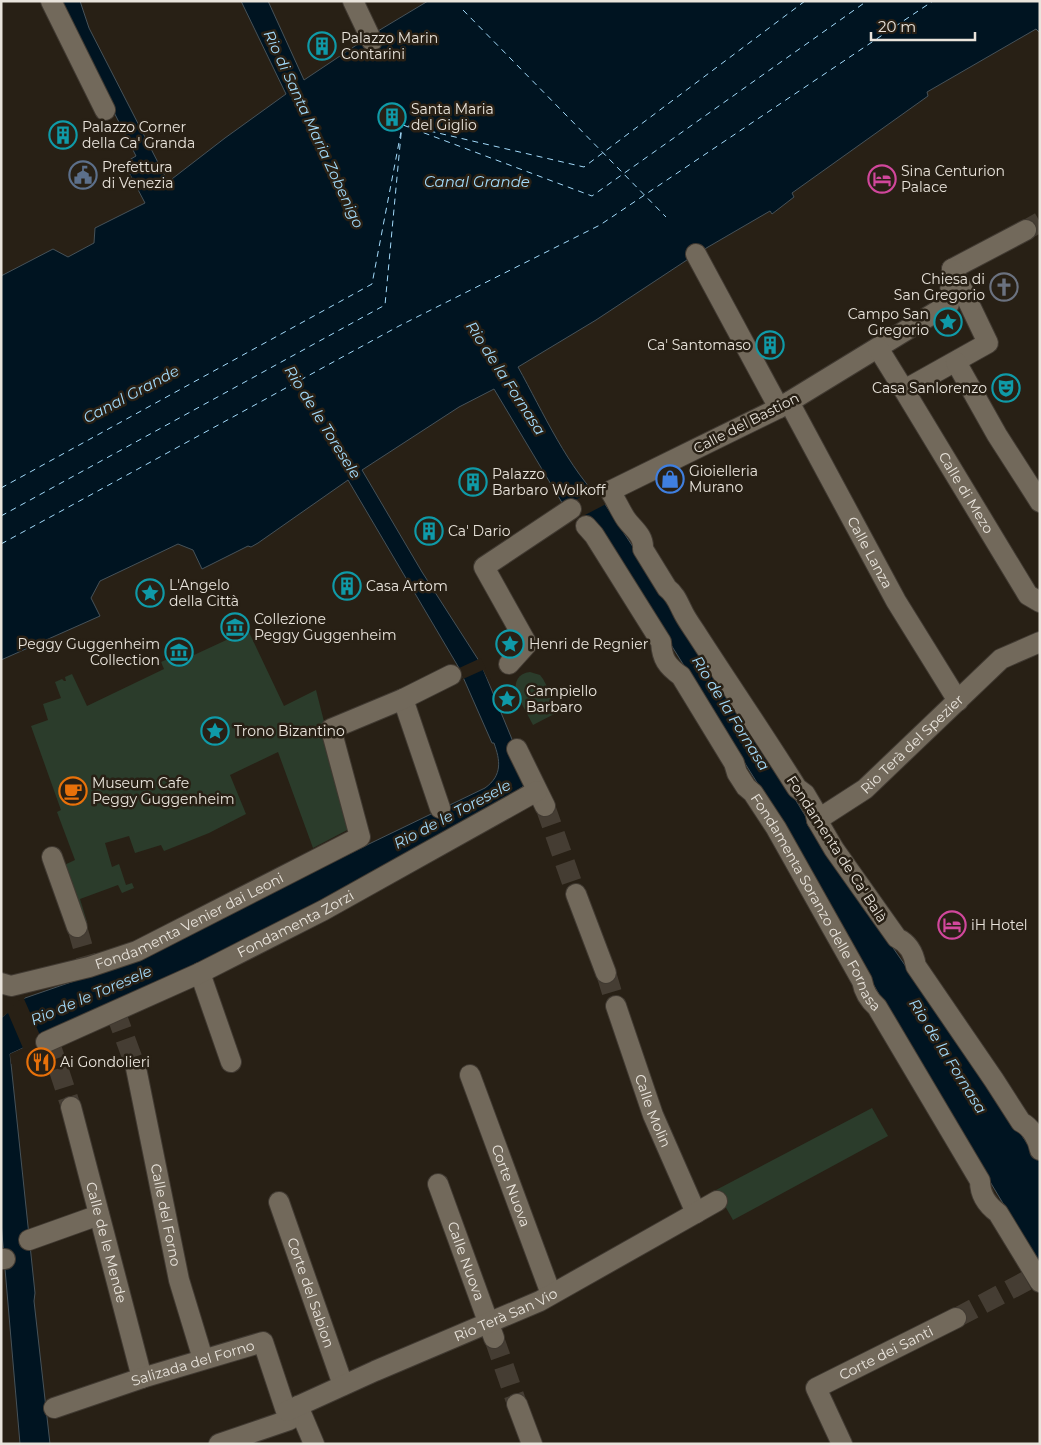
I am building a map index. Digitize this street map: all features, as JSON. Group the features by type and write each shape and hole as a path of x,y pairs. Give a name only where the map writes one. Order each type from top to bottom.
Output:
{"street":[{"path":"51,1 105,110"},
{"path":"353,1 372,41"},
{"path":"952,269 1026,230"},
{"name":"Calle Lanza","path":"696,254 896,601 958,701"},
{"path":"952,269 988,343 904,390 878,348 949,304 952,269"},
{"name":"Calle del Bastion","path":"610,491 784,405 878,348"},
{"path":"956,362 997,436 1040,502"},
{"name":"Calle di Mezo","path":"904,390 1034,598"},
{"name":"Fondamenta de Ca' Balà","path":"610,491 626,520 635,528 643,542 643,549 667,588 672,591 698,636 797,788 805,794 815,811 817,820 834,849 897,938 904,942 915,958 916,966 1021,1122 1026,1125 1039,1142 1040,1150"},
{"path":"508,664 528,644 484,567 571,509"},
{"name":"Fondamenta Soranzo delle Fornasa","path":"586,526 594,535 661,642 662,654 671,669 681,676 734,763 737,773 776,828 862,981 863,988 871,1002 877,1007 980,1181 980,1190 989,1207 998,1213 1036,1278"},
{"name":"Rio Terà del Spezier","path":"817,820 865,789 1001,659 1040,642"},
{"path":"440,808 403,699 451,676"},
{"name":"Fondamenta Venier dai Leoni","path":"8,989 87,963 137,951 360,836 331,729 403,699"},
{"name":"Fondamenta Zorzi","path":"46,1042 200,973 541,799 517,749"},
{"path":"52,857 77,927"},
{"path":"576,894 606,973"},
{"path":"200,973 231,1062"},
{"name":"Calle Molin","path":"616,1006 653,1115 696,1213"},
{"name":"Calle del Forno","path":"136,1068 179,1280 203,1360"},
{"name":"Corte Nuova","path":"470,1075 551,1294"},
{"name":"Calle de le Mende","path":"71,1107 142,1378"},
{"name":"Calle Nuova","path":"438,1184 490,1331"},
{"name":"Rio Terà San Vio","path":"292,1408 343,1385 490,1331 551,1294 717,1201"},
{"name":"Corte del Sabion","path":"279,1202 343,1385"},
{"path":"28,1240 99,1215"},
{"name":"Corte dei Santi","path":"842,1444 816,1388 956,1318"},
{"name":"Salizada del Forno","path":"54,1408 142,1378 262,1342 292,1408"},
{"path":"518,1404 532,1444"},
{"path":"219,1444 264,1437 290,1420 292,1408"},
{"path":"292,1408 314,1444"}],"green space":[{"path":"248,630 284,706 316,690 351,828 313,848 278,752 230,775 246,814 209,833 164,851 161,845 135,853 129,836 105,843 112,867 119,864 126,885 132,883 134,888 122,893 118,885 80,899 87,922 80,925 60,867 75,860 57,812 61,810 31,726 48,720 43,704 61,698 55,682 62,679 66,681 65,677 72,674 87,706 164,669 161,662 191,649 194,655"},
{"path":"530,672 540,675 560,711 533,725 516,693 516,682 520,676"},
{"path":"872,1108 888,1136 733,1220 716,1190"}],"water":[{"name":"Canal Grande","path":"58,1 80,1 89,28 168,182 286,94 241,1 268,1 304,80 373,34 428,1 1040,1 1040,33 1036,29 927,92 928,96 792,193 794,197 772,214 770,211 696,254 596,320 518,367 547,421 579,474 605,504 756,735 828,853 1040,1162 1040,1265 914,1055 756,781 600,531 584,515 564,506 494,389 459,407 362,470 422,572 481,664 516,749 525,785 507,798 441,836 198,967 10,1054 50,1444 20,1444 1,1222 1,1018 25,998 138,959 485,788 495,778 499,761 494,743 492,743 459,668 348,480 258,543 202,569 193,550 178,544 100,581 91,598 100,616 1,660 1,276 53,249 68,257 94,243 95,228 145,203 124,163 136,156"}],"pier":[{"path":"595,491 608,503 585,515 590,522 564,506"},
{"path":"481,658 495,689 493,690 483,670 463,679 462,676 460,677 457,669"},
{"path":"24,996 43,1042 13,1056 13,1063 11,1064 10,1054 23,1048 8,1013 1,1018 1,1015"}],"ferry route":[{"path":"408,126 584,167 805,1"},
{"path":"403,125 592,196 867,1"},
{"path":"1,544 399,326 600,225 933,1"},
{"path":"463,10 666,217"},
{"path":"1,516 385,305 402,124"},
{"path":"1,488 372,284 401,132"}],"tunnel":[{"path":"1026,230 1040,222"},
{"path":"545,806 576,894"},
{"path":"77,927 86,958"},
{"path":"606,973 616,1006"},
{"path":"115,1011 136,1068"},
{"path":"49,1040 71,1107"},
{"path":"956,1318 1028,1280"},
{"path":"494,1338 517,1404"}],"place":[{"name":"Palazzo Marin Contarini","path":"322,46"},
{"name":"Santa Maria del Giglio","path":"392,117"},
{"name":"Palazzo Corner della Ca' Granda","path":"63,135"},
{"name":"Prefettura di Venezia","path":"83,175"},
{"name":"Sina Centurion Palace","path":"882,179"},
{"name":"Chiesa di San Gregorio","path":"1004,287"},
{"name":"Campo San Gregorio","path":"948,322"},
{"name":"Ca' Santomaso","path":"770,345"},
{"name":"Casa Sanlorenzo","path":"1006,388"},
{"name":"Gioielleria Murano","path":"670,479"},
{"name":"Palazzo Barbaro Wolkoff","path":"473,482"},
{"name":"Ca' Dario","path":"429,531"},
{"name":"Casa Artom","path":"347,586"},
{"name":"L'Angelo della Città","path":"150,593"},
{"name":"Collezione Peggy Guggenheim","path":"235,627"},
{"name":"Henri de Regnier","path":"510,644"},
{"name":"Peggy Guggenheim Collection","path":"179,652"},
{"name":"Campiello Barbaro","path":"507,699"},
{"name":"Trono Bizantino","path":"215,731"},
{"name":"Museum Cafe Peggy Guggenheim","path":"73,791"},
{"name":"iH Hotel","path":"952,925"},
{"name":"Ai Gondolieri","path":"41,1062"}],"water label":[{"name":"Rio di Santa Maria Zobenigo","path":"314,129"},
{"name":"Rio de la Fornasa","path":"506,378"},
{"name":"Rio de le Toresele","path":"323,422"},
{"name":"Rio de la Fornasa","path":"731,713"},
{"name":"Rio de le Toresele","path":"452,814"},
{"name":"Rio de le Toresele","path":"91,995"},
{"name":"Rio de la Fornasa","path":"948,1056"}]}
